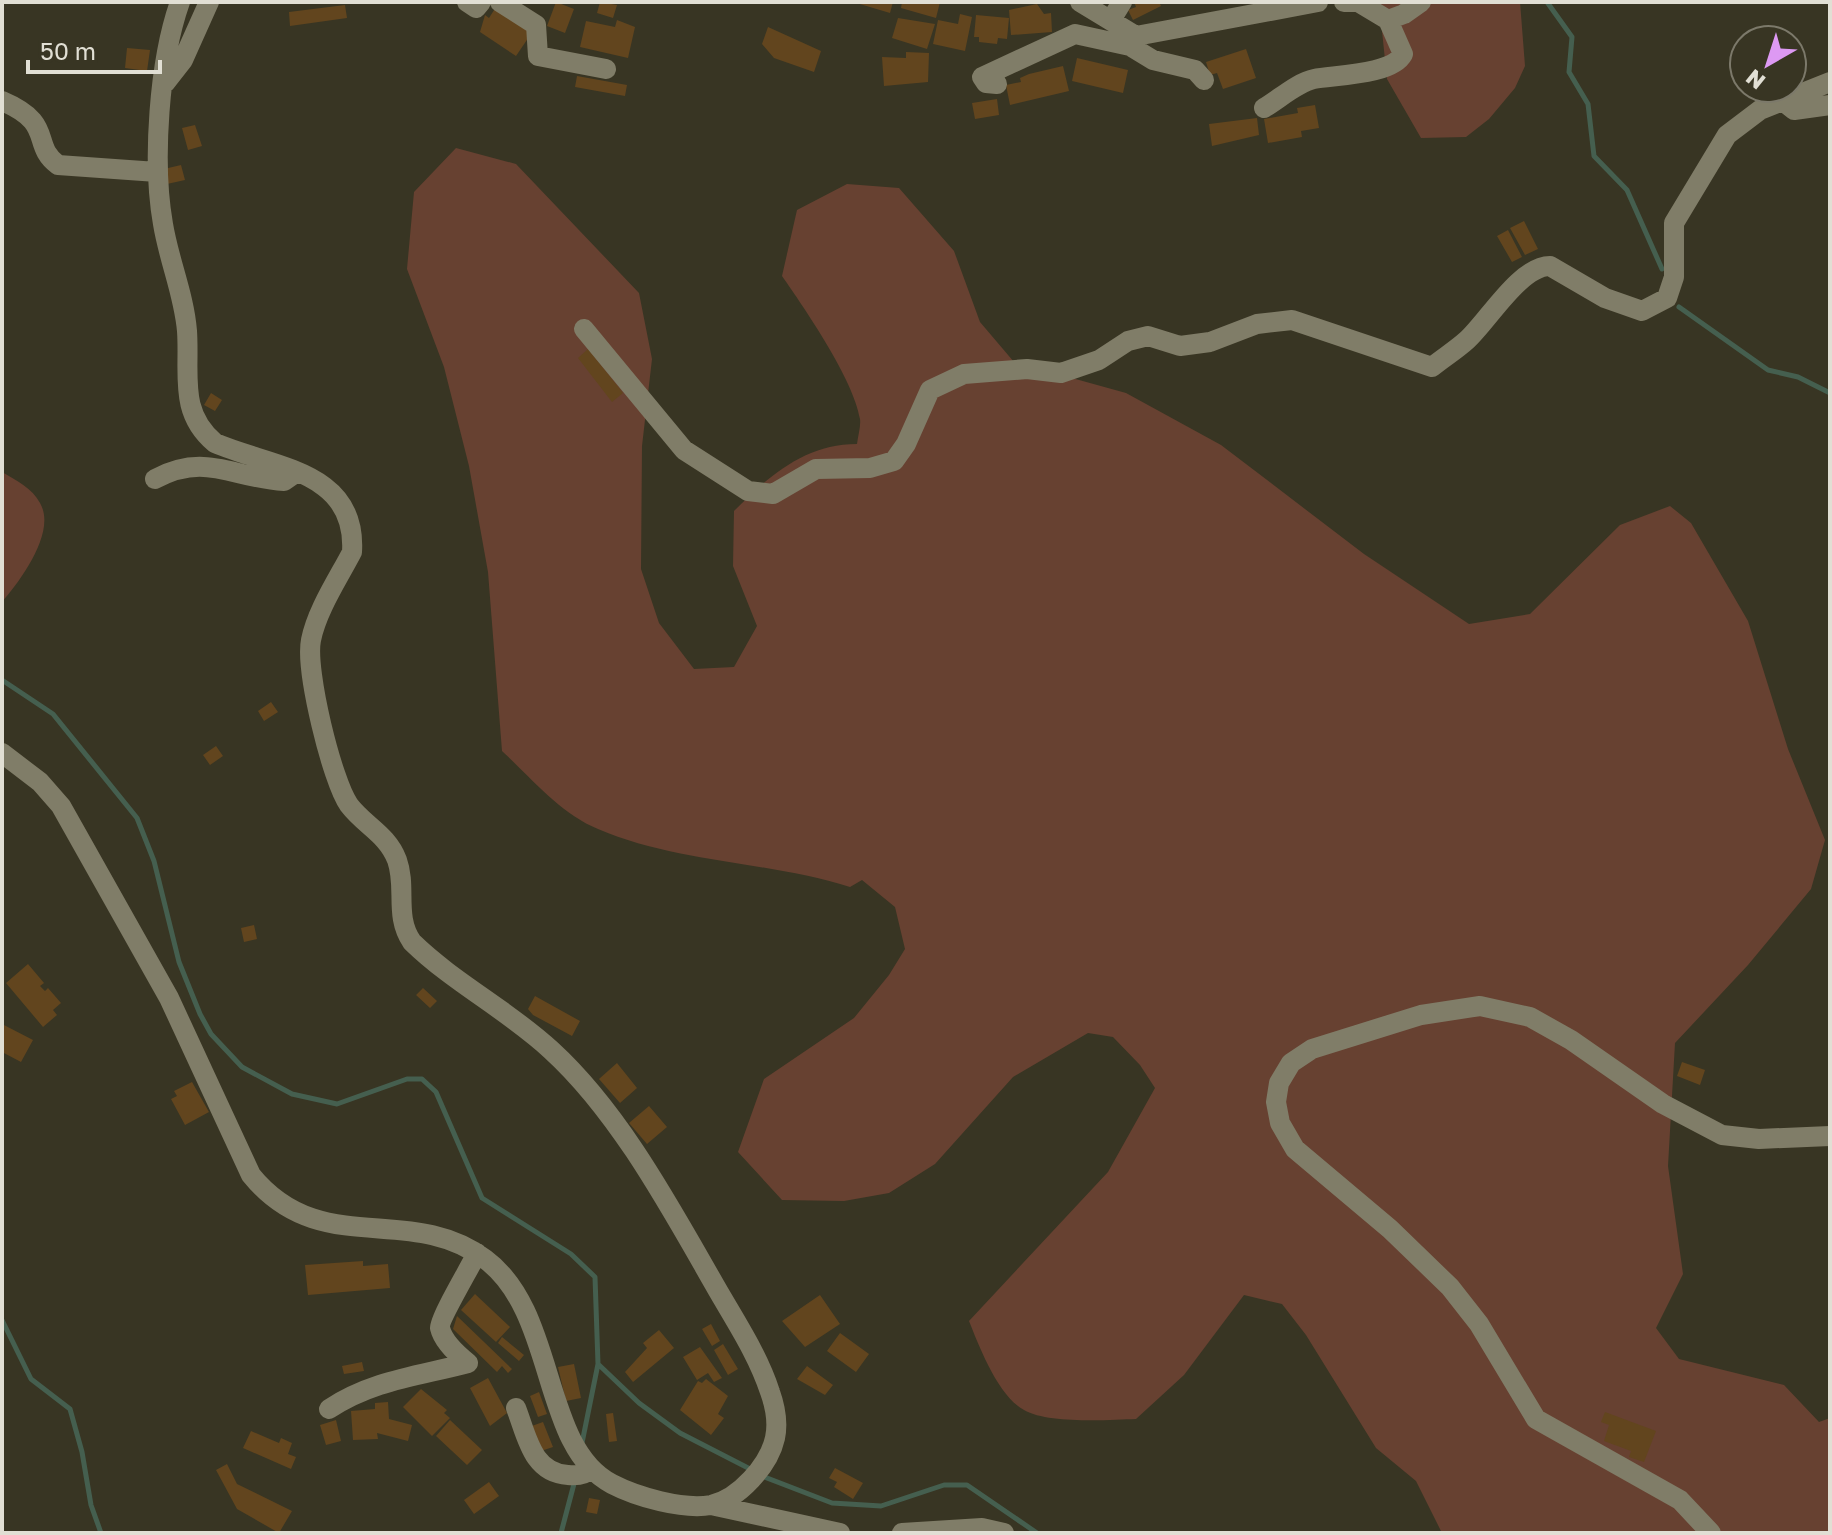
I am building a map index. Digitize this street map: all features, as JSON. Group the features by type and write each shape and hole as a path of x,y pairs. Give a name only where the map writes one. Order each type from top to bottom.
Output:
{"street":[{"path":"180,2 165,83 157,172 163,228 180,285 187,332 186,393 193,416 202,433 215,443 322,483 336,493 345,507 352,552 316,626 309,661 338,785 358,815 385,837 398,862 404,930 423,953 516,1020 554,1052 633,1153 668,1204 755,1356 771,1393 776,1424 770,1452 745,1486 711,1505"},
{"path":"165,83 183,60 209,2"},
{"path":"467,2 476,8 481,2"},
{"path":"500,2 536,25 538,56 606,69"},
{"path":"1080,2 1111,20 1153,60 1195,70 1204,80"},
{"path":"1111,20 1122,2"},
{"path":"997,84 986,83 982,77 1075,34 1133,41 1318,2"},
{"path":"1264,108 1311,79 1339,79 1395,64 1403,54 1388,20 1358,2 1344,2"},
{"path":"1388,20 1421,2"},
{"path":"1808,92 1830,82"},
{"path":"2,101 36,121 47,153 58,165 157,172"},
{"path":"584,329 684,450 748,491 773,494 816,469 870,468 894,461 906,444 930,390 964,374 1027,369 1061,373 1099,360 1128,341 1148,336 1180,346 1210,342 1257,324 1292,320 1432,367 1467,340 1521,280 1542,266 1550,266 1605,298 1642,311 1667,298 1674,277 1674,223 1727,135 1760,110 1778,104"},
{"path":"1786,104 1794,110 1830,105"},
{"path":"155,479 178,467 210,466 284,481 297,472"},
{"path":"2,753 40,782 61,806 169,998 251,1175 268,1196 292,1213 339,1227 445,1237 488,1261 523,1304 539,1337 582,1471"},
{"path":"1711,1533 1680,1500 1536,1419 1479,1324 1450,1287 1390,1229 1295,1149 1280,1123 1276,1102 1279,1083 1291,1063 1312,1049 1421,1015 1480,1006 1530,1017 1593,1054 1663,1104 1722,1135 1759,1139 1830,1136"},
{"path":"329,1409 349,1395 388,1379 468,1363 440,1329 441,1317 452,1304 477,1253"},
{"path":"516,1408 535,1458 555,1473 582,1471 613,1485 658,1499 711,1505 840,1533"},
{"path":"902,1533 982,1528 1004,1533"}],"shaded area":[{"path":"1379,2 1520,2 1525,66 1515,88 1489,119 1466,137 1421,138 1387,79"},
{"path":"456,148 516,164 639,293 652,359 642,446 641,569 659,623 694,669 734,667 757,626 733,566 734,511 789,464 838,445 857,444 860,419 849,385 782,276 797,210 847,184 899,188 954,251 980,322 1014,362 1126,393 1221,445 1364,554 1469,624 1530,614 1620,525 1670,506 1691,523 1748,621 1788,749 1825,840 1811,889 1748,965 1675,1043 1668,1166 1683,1274 1656,1328 1679,1359 1784,1385 1819,1422 1830,1418 1830,1533 1442,1533 1416,1481 1376,1448 1306,1335 1282,1304 1244,1295 1184,1375 1136,1419 1063,1419 1024,1410 998,1382 969,1321 1108,1172 1155,1088 1140,1065 1113,1037 1088,1033 1013,1077 935,1164 889,1193 844,1201 782,1200 738,1152 764,1079 854,1018 889,975 905,949 895,907 862,880 850,887 819,878 659,849 598,829 559,805 502,751 488,572 469,466 444,367 407,269 414,192"},
{"path":"2,472 33,493 44,515 44,528 34,556 2,602"}],"building":[{"path":"556,2 574,9 565,33 547,26"},
{"path":"600,2 617,5 613,18 597,13"},
{"path":"853,2 893,2 890,13"},
{"path":"902,2 940,2 936,18 901,8"},
{"path":"1134,2 1159,2 1161,6 1133,20 1128,10 1136,7"},
{"path":"1037,4 1044,14 1051,13 1052,32 1011,35 1009,10"},
{"path":"345,5 347,18 290,26 289,12"},
{"path":"496,7 533,31 516,56 480,32 485,15 489,18"},
{"path":"960,14 972,17 965,51 933,44 938,20 958,24"},
{"path":"976,15 1009,18 1007,39 998,38 997,44 979,42 979,37 974,37"},
{"path":"898,18 935,24 927,49 892,38"},
{"path":"617,20 635,27 628,58 580,47 586,21 615,27"},
{"path":"768,27 821,51 814,72 774,58 762,44"},
{"path":"127,48 150,50 147,71 125,68"},
{"path":"1246,49 1256,78 1223,89 1217,73 1210,75 1206,62"},
{"path":"906,52 929,53 928,82 884,86 882,57 906,58"},
{"path":"1077,58 1128,70 1123,93 1072,81"},
{"path":"1063,66 1069,91 1010,105 1006,85 1021,82 1020,78 1029,74"},
{"path":"577,76 627,85 625,96 575,87"},
{"path":"997,99 999,115 975,119 972,103"},
{"path":"1315,105 1319,128 1301,131 1302,137 1268,143 1264,119 1298,113 1297,108"},
{"path":"1257,118 1259,135 1212,146 1209,124"},
{"path":"195,125 202,146 188,150 182,128"},
{"path":"181,165 185,180 167,184 164,169"},
{"path":"1524,221 1538,249 1525,255 1510,228"},
{"path":"1508,230 1522,257 1512,262 1497,236"},
{"path":"588,349 623,393 612,402 578,358"},
{"path":"211,393 222,400 215,411 204,405"},
{"path":"271,702 278,712 264,721 258,711"},
{"path":"216,746 223,756 210,765 203,755"},
{"path":"254,925 257,939 244,942 241,928"},
{"path":"28,964 44,983 40,986 45,991 48,988 61,1003 53,1010 57,1015 43,1027 6,983"},
{"path":"423,988 437,1001 430,1008 416,995"},
{"path":"535,996 580,1021 572,1036 533,1015 528,1009"},
{"path":"2,1024 33,1040 21,1062 2,1052"},
{"path":"1682,1062 1705,1070 1700,1085 1677,1076"},
{"path":"617,1063 637,1088 620,1103 599,1079"},
{"path":"192,1082 209,1112 185,1125 171,1099 177,1096 174,1091"},
{"path":"649,1106 667,1127 647,1144 629,1123"},
{"path":"363,1261 363,1266 388,1264 390,1288 308,1295 305,1265"},
{"path":"475,1294 510,1327 496,1342 461,1310"},
{"path":"820,1295 840,1324 805,1347 782,1321"},
{"path":"457,1316 512,1369 508,1373 502,1366 497,1372 453,1329"},
{"path":"711,1324 720,1341 712,1346 702,1329"},
{"path":"659,1330 674,1348 633,1382 625,1372 647,1348 643,1343"},
{"path":"840,1333 869,1354 856,1372 827,1351"},
{"path":"502,1337 524,1355 519,1361 498,1343"},
{"path":"723,1344 738,1369 728,1375 714,1350"},
{"path":"700,1347 722,1378 714,1382 708,1373 697,1380 683,1357"},
{"path":"362,1362 364,1371 344,1374 342,1366"},
{"path":"574,1364 581,1398 566,1401 558,1367"},
{"path":"807,1366 833,1385 825,1395 797,1379"},
{"path":"488,1378 507,1413 490,1426 470,1388"},
{"path":"706,1379 728,1396 718,1414 724,1418 711,1435 680,1410 698,1381 702,1383"},
{"path":"421,1389 447,1410 444,1413 450,1418 432,1436 403,1407"},
{"path":"539,1392 547,1414 538,1417 530,1396"},
{"path":"388,1402 389,1419 412,1425 408,1441 377,1433 378,1439 353,1440 351,1411 375,1409 375,1403"},
{"path":"1605,1412 1656,1431 1644,1462 1629,1457 1631,1451 1604,1441 1609,1425 1601,1422"},
{"path":"613,1413 617,1441 609,1442 606,1414"},
{"path":"336,1420 341,1441 326,1445 320,1425"},
{"path":"450,1420 482,1450 467,1465 436,1436"},
{"path":"543,1422 553,1447 538,1452 529,1427"},
{"path":"251,1431 279,1443 281,1438 292,1443 288,1454 296,1457 291,1469 243,1448"},
{"path":"227,1464 237,1484 292,1511 279,1533 237,1509 216,1470"},
{"path":"835,1468 863,1483 853,1499 834,1487 837,1482 829,1478"},
{"path":"489,1482 499,1496 474,1514 464,1500"},
{"path":"589,1498 600,1500 597,1514 586,1512"}],"waterway":[{"path":"1547,2 1572,37 1569,72 1588,104 1594,156 1627,190 1662,269"},
{"path":"1679,307 1768,370 1798,377 1830,393"},
{"path":"2,680 53,714 137,818 154,861 179,962 200,1014 211,1034 242,1067 292,1094 337,1104 407,1079 422,1079 436,1092 482,1198 571,1254 595,1277 598,1364 639,1403 680,1433 754,1471"},
{"path":"2,1320 31,1379 70,1409 82,1452 91,1505 101,1533"},
{"path":"582,1443 598,1364"},
{"path":"762,1476 832,1503 881,1506 944,1485 967,1485 1037,1533"},
{"path":"561,1533 575,1480"}]}
